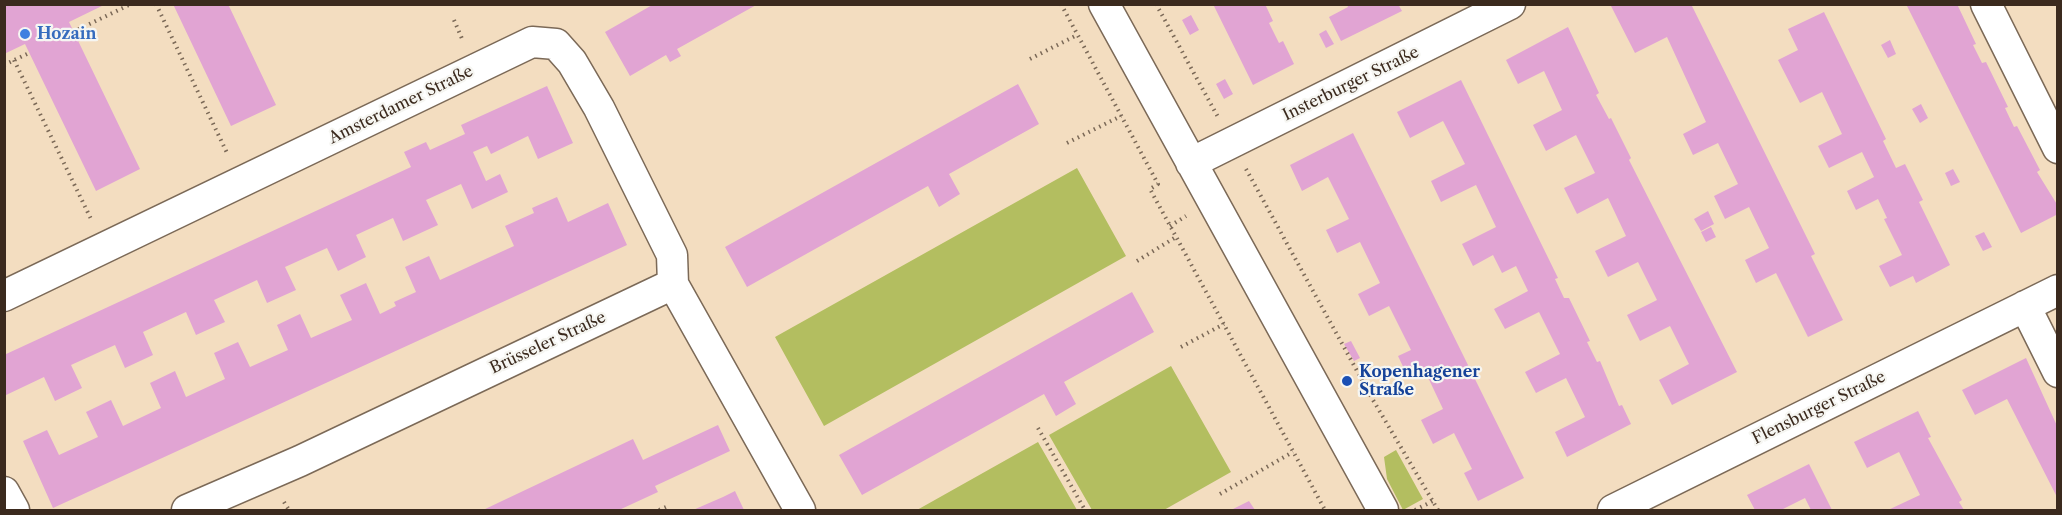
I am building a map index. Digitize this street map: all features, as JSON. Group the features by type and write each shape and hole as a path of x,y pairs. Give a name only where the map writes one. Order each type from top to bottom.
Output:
{"street":[{"path":"1104,4 1383,510"},
{"name":"Insterburger Straße","path":"1191,163 1510,4"},
{"path":"1986,4 2058,148"},
{"name":"Amsterdamer Straße","path":"4,296 531,42 556,44 572,62 600,108 672,255 673,284"},
{"path":"673,284 800,510"},
{"name":"Brüsseler Straße","path":"187,510 300,461 673,284"},
{"name":"Flensburger Straße","path":"1613,510 2058,290"},
{"path":"2025,306 2058,372"},
{"path":"4,492 14,510"}],"path":[{"path":"74,32 131,4"},
{"path":"156,4 241,182"},
{"path":"1061,4 1158,184 1150,189 1325,510"},
{"path":"1156,4 1371,401 1438,510"},
{"path":"1030,59 1077,35"},
{"path":"4,65 29,53"},
{"path":"14,60 104,248"},
{"path":"1067,144 1121,116"},
{"path":"1137,261 1176,237"},
{"path":"1181,347 1224,324"},
{"path":"1038,428 1085,510"},
{"path":"1220,494 1293,452"},
{"path":"1415,510 1432,501"},
{"path":"659,510 666,507"}],"green space":[{"path":"1077,168 1126,256 824,426 775,337"},
{"path":"1171,366 1231,472 1164,510 1092,510 1049,435"},
{"path":"1038,442 1077,510 917,510"},
{"path":"1396,450 1423,499 1403,510 1387,479 1384,457"}],"building":[{"path":"4,4 106,4 69,22 140,169 96,191 25,44 4,54"},
{"path":"173,4 228,4 276,105 231,126"},
{"path":"654,4 758,4 677,49 681,56 670,62 666,55 630,76 605,32"},
{"path":"1213,4 1265,4 1273,21 1269,23 1279,43 1283,41 1294,64 1253,85"},
{"path":"1347,4 1398,4 1402,11 1341,41 1329,17 1348,7"},
{"path":"1615,4 1691,4 1815,254 1811,256 1843,320 1808,337 1776,273 1756,283 1745,260 1769,248 1749,207 1725,219 1714,196 1738,184 1718,143 1693,155 1683,134 1706,122 1667,37 1635,53 1611,6"},
{"path":"1906,4 1957,4 1976,44 1973,45 1982,63 1986,62 2008,107 2005,108 2014,127 2017,126 2040,170 2037,172 2058,206 2058,214 2021,233"},
{"path":"1824,12 1886,139 1883,141 1896,168 1905,164 1923,200 1919,202 1950,265 1916,283 1913,276 1890,287 1879,266 1902,255 1884,219 1887,218 1878,199 1856,210 1847,191 1874,177 1862,152 1829,168 1818,146 1842,134 1822,92 1800,103 1778,60 1798,50 1788,29"},
{"path":"1191,15 1199,30 1190,35 1182,20"},
{"path":"1568,27 1599,93 1596,95 1609,119 1611,118 1631,158 1629,160 1737,372 1672,405 1659,380 1689,364 1670,326 1640,341 1627,315 1657,300 1638,262 1608,277 1595,251 1626,236 1608,198 1577,214 1564,188 1595,173 1576,135 1546,151 1533,125 1562,110 1544,71 1518,84 1506,60"},
{"path":"1326,30 1334,44 1326,48 1319,34"},
{"path":"1890,40 1896,54 1888,58 1881,45"},
{"path":"1225,79 1233,94 1224,99 1216,84"},
{"path":"1461,80 1558,278 1555,279 1564,298 1569,298 1590,341 1587,342 1597,362 1600,361 1619,406 1622,405 1631,424 1567,457 1555,432 1585,417 1566,378 1536,393 1525,372 1560,354 1539,312 1505,329 1494,309 1528,291 1516,266 1502,273 1493,255 1473,266 1462,244 1496,227 1476,185 1441,202 1431,181 1465,164 1443,121 1410,138 1397,112"},
{"path":"1018,84 1039,124 949,174 960,194 939,207 928,186 747,287 725,247"},
{"path":"547,86 573,143 538,159 528,136 491,154 487,146 473,152 486,181 500,174 508,192 472,209 461,184 426,200 438,225 403,241 393,218 356,235 366,257 338,271 327,248 285,267 296,290 267,303 257,280 214,300 225,322 196,335 186,312 143,332 153,355 125,368 115,345 71,365 82,388 55,401 44,377 4,396 4,355 411,167 404,152 426,142 430,150 465,134 461,125"},
{"path":"1921,104 1928,118 1920,123 1912,109"},
{"path":"1353,133 1524,478 1478,501 1464,473 1472,469 1454,433 1433,444 1421,420 1443,409 1424,369 1408,377 1398,356 1411,350 1389,306 1369,316 1358,294 1380,283 1360,242 1337,253 1326,230 1349,219 1328,177 1302,191 1290,165"},
{"path":"1953,169 1960,182 1951,186 1945,173"},
{"path":"557,197 568,222 608,203 627,245 53,508 23,441 47,430 59,455 98,437 86,412 111,400 123,426 161,408 150,383 175,371 186,397 225,379 214,353 238,342 250,367 288,350 277,325 300,314 311,338 352,320 340,295 366,283 380,314 396,306 394,302 416,292 405,267 429,256 440,280 514,246 505,226 534,213 532,208"},
{"path":"1708,211 1714,224 1701,231 1694,219"},
{"path":"1711,227 1716,237 1706,242 1701,232"},
{"path":"1984,232 1992,247 1983,251 1975,236"},
{"path":"1132,292 1154,332 1064,382 1076,404 1056,416 1044,394 862,495 839,455"},
{"path":"1351,341 1360,358 1354,361 1344,344"},
{"path":"2026,358 2058,428 2058,499 2007,399 1975,415 1962,390"},
{"path":"1918,411 1931,437 1928,438 1962,500 1959,502 1964,510 1888,510 1920,495 1899,452 1867,468 1854,442"},
{"path":"718,425 730,451 655,486 658,492 619,510 483,510 633,439 643,460"},
{"path":"1809,464 1832,510 1811,510 1805,498 1781,510 1755,510 1747,495"},
{"path":"735,491 744,510 693,510 723,497"},
{"path":"1249,501 1255,510 1231,510"}],"place":[{"name":"Hozain","path":"25,34"},
{"name":"Kopenhagener Straße","path":"1347,381"}]}
